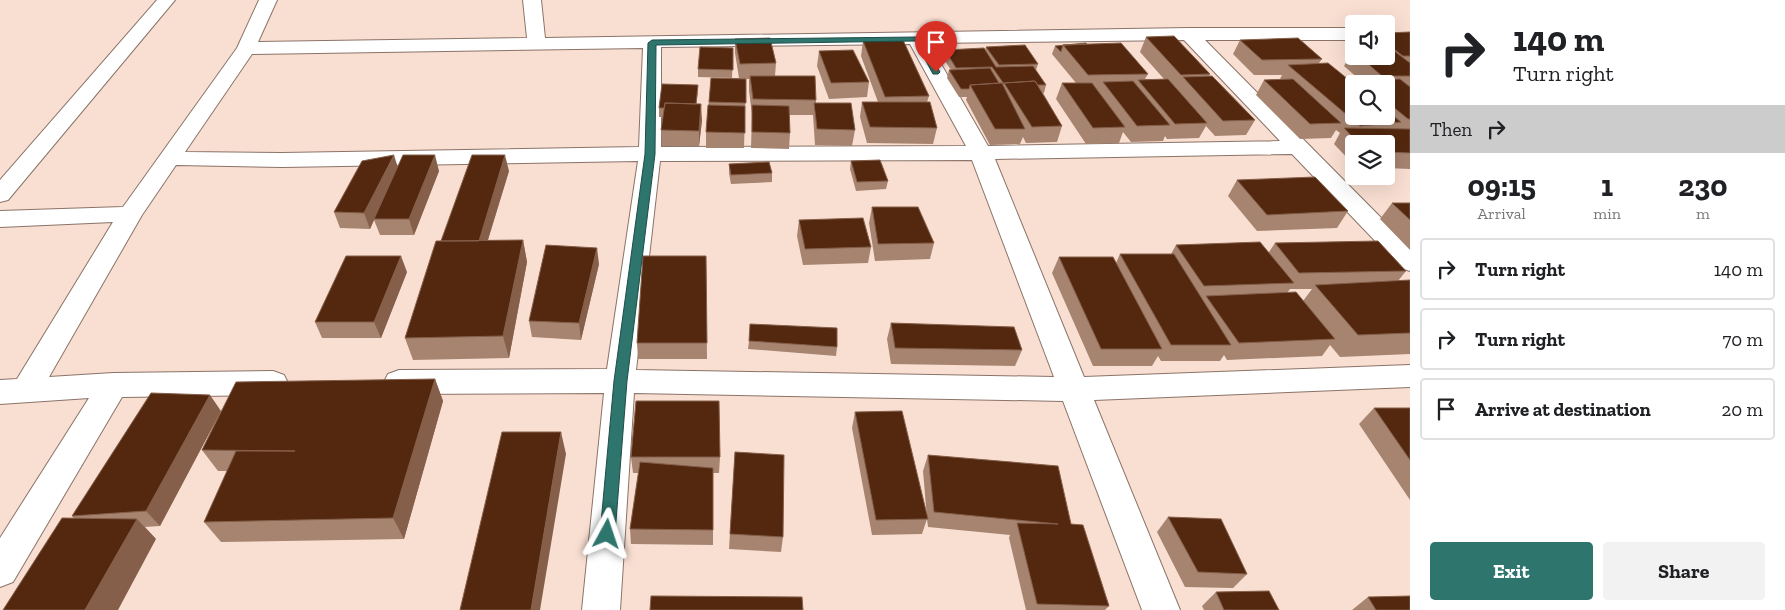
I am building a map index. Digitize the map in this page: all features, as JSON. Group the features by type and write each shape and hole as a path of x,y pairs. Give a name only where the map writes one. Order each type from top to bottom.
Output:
{"street":[{"path":"0,195 166,0"},
{"path":"13,391 130,214 246,48 268,0"},
{"path":"532,0 537,45"},
{"path":"246,48 1189,34 1345,34"},
{"path":"1189,34 1410,262"},
{"path":"917,39 981,154 1072,389 1161,610"},
{"path":"601,610 620,381 650,154 652,43"},
{"path":"169,158 282,160 650,154 981,154 1300,147"},
{"path":"0,218 130,214"},
{"path":"373,382 620,381 1072,389 1410,376"},
{"path":"13,391 113,385 303,382"},
{"path":"0,570 113,385"}],"building":[{"path":"1410,32 1410,56 1403,56 1395,50 1395,33"},
{"path":"1174,36 1210,74 1181,75 1146,37"},
{"path":"770,38 776,63 740,64 735,39"},
{"path":"1298,38 1322,59 1262,60 1240,40"},
{"path":"903,40 929,96 885,97 863,41"},
{"path":"1121,43 1148,74 1088,75 1063,45"},
{"path":"1025,45 1038,64 999,65 986,47"},
{"path":"1063,45 1061,52 1055,46"},
{"path":"700,47 733,48 733,70 698,69"},
{"path":"984,48 996,67 1033,66 1046,85 1038,85 1035,81 1004,84 992,67 956,68 945,50"},
{"path":"853,50 869,82 831,83 819,51"},
{"path":"1395,52 1410,63 1410,76 1381,75 1369,65 1395,65"},
{"path":"1328,63 1345,77 1345,113 1288,65"},
{"path":"990,68 999,83 970,85 969,89 961,89 949,70"},
{"path":"750,76 815,76 816,100 753,99"},
{"path":"1212,76 1255,120 1223,121 1183,77"},
{"path":"711,78 746,79 746,103 709,102"},
{"path":"1168,79 1207,123 1175,124 1138,80"},
{"path":"1293,79 1341,123 1310,124 1264,80"},
{"path":"1395,79 1400,79 1410,87 1410,119 1395,108"},
{"path":"1035,81 1062,126 1032,127 1004,83"},
{"path":"1133,81 1170,125 1137,126 1103,82"},
{"path":"1002,83 1025,129 995,129 970,85"},
{"path":"1062,83 1092,83 1125,127 1093,128"},
{"path":"662,84 698,85 696,104 665,103 664,108 659,108"},
{"path":"862,102 930,102 937,128 870,127"},
{"path":"665,103 701,104 699,131 661,130"},
{"path":"814,103 851,103 855,130 817,129"},
{"path":"708,105 745,106 745,133 706,132"},
{"path":"752,105 789,106 790,133 752,132"},
{"path":"1395,117 1401,122 1395,123"},
{"path":"1344,128 1410,129 1410,153 1395,152 1395,135 1351,135"},
{"path":"394,155 364,213 334,212 362,161"},
{"path":"403,155 435,155 409,219 374,219"},
{"path":"472,155 505,155 479,241 441,241"},
{"path":"880,160 888,181 857,182 851,161"},
{"path":"769,162 772,173 731,175 729,164"},
{"path":"1315,177 1348,211 1267,215 1237,180"},
{"path":"1392,203 1410,203 1410,220"},
{"path":"872,207 918,207 934,243 878,244"},
{"path":"863,218 871,247 805,249 799,220"},
{"path":"523,240 503,336 405,338 436,241"},
{"path":"1378,241 1406,271 1299,273 1275,243"},
{"path":"1260,242 1294,283 1204,286 1176,245"},
{"path":"546,245 597,248 579,323 529,321"},
{"path":"1120,254 1174,254 1231,345 1171,345"},
{"path":"346,256 401,256 374,322 315,322"},
{"path":"643,256 706,256 707,343 637,343"},
{"path":"1059,257 1113,257 1162,349 1101,349"},
{"path":"1410,280 1410,333 1358,335 1315,285"},
{"path":"1296,292 1335,339 1239,343 1206,296"},
{"path":"891,323 1014,327 1022,350 895,348"},
{"path":"750,324 837,328 837,347 749,341"},
{"path":"435,379 393,518 204,522 236,451 295,451 202,450 236,382"},
{"path":"151,393 210,395 146,511 72,516"},
{"path":"636,401 719,401 720,457 631,457"},
{"path":"1374,408 1410,408 1410,460"},
{"path":"902,411 928,519 876,520 855,412"},
{"path":"502,432 561,432 531,610 460,610"},
{"path":"735,452 784,455 783,537 730,534"},
{"path":"928,455 1058,466 1071,524 1083,525 1109,606 1037,604 1017,523 1058,524 934,512"},
{"path":"640,462 713,468 713,530 630,529"},
{"path":"1168,517 1221,519 1247,574 1198,572"},
{"path":"62,518 137,519 85,610 3,610"},
{"path":"1269,591 1279,610 1224,610 1216,592"},
{"path":"651,596 802,597 803,610 650,610"},
{"path":"1410,596 1410,610 1376,610 1368,597"}],"route":[{"path":"607,534 620,381 650,154 652,43 917,39 936,72"}]}
